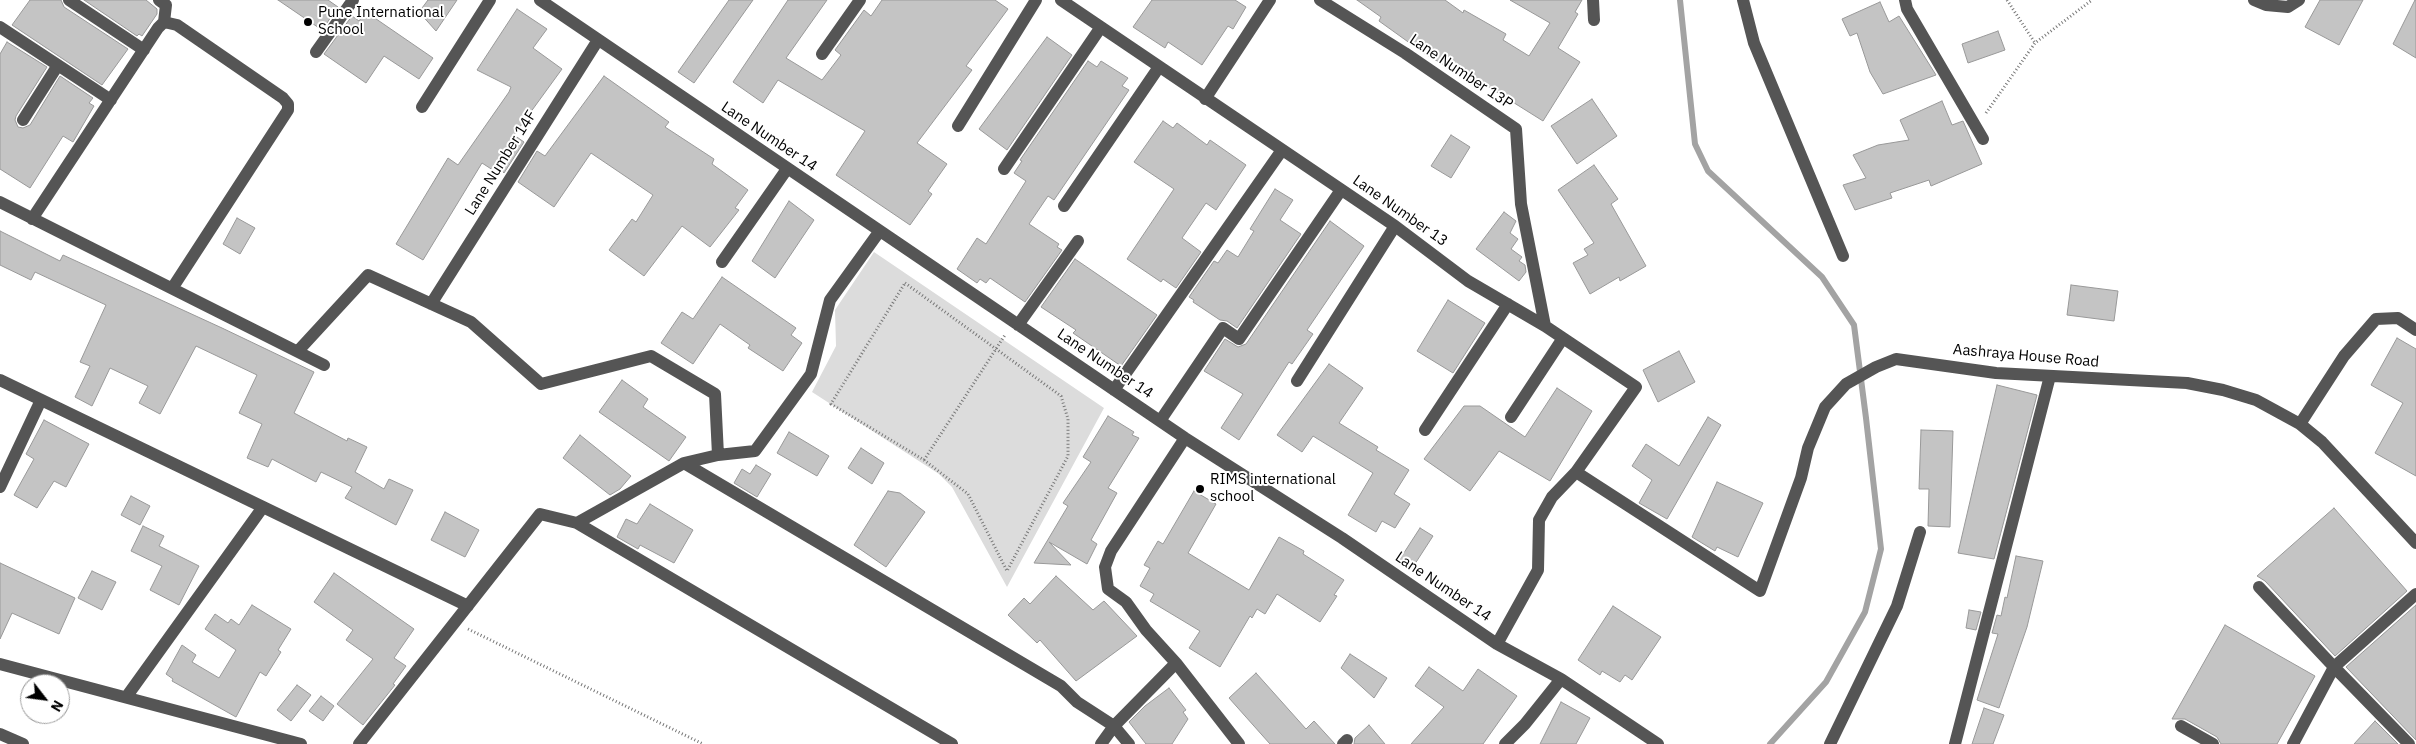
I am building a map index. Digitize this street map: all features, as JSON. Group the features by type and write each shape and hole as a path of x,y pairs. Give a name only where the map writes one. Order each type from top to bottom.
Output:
{"street":[{"path":"70,0 144,50"},
{"path":"32,219 164,22 166,5 159,0"},
{"path":"316,52 353,0"},
{"path":"422,107 490,0"},
{"name":"Lane Number 14","path":"540,0 1185,438 1342,538 1497,644 1561,679 1658,744"},
{"path":"822,54 860,0"},
{"path":"958,126 1036,0"},
{"name":"Lane Number 13","path":"1061,0 1395,226 1468,281 1545,326 1636,387 1576,472"},
{"path":"1205,99 1270,0"},
{"name":"Lane Number 13P","path":"1320,0 1405,52 1516,129 1521,204 1545,326"},
{"path":"1592,0 1594,20"},
{"path":"1743,0 1754,43 1843,256"},
{"path":"1905,0 1907,9 1979,134"},
{"path":"2254,0 2266,5 2288,8 2299,0"},
{"path":"164,22 177,24 283,98 288,104 288,110 173,287"},
{"path":"0,27 110,100"},
{"path":"1004,169 1101,27"},
{"name":"Lane Number 14F","path":"431,304 598,40"},
{"path":"23,120 58,65"},
{"path":"1064,206 1158,67"},
{"path":"1114,390 1282,150"},
{"path":"722,262 787,169"},
{"path":"1160,421 1223,328 1239,339 1341,190"},
{"path":"0,202 173,287 324,365"},
{"path":"1298,380 1395,226"},
{"path":"577,522 684,463 718,455 755,451 810,374 830,300 879,232"},
{"path":"1016,324 1078,241"},
{"path":"298,351 368,275 471,322 541,384 650,356 715,394 718,455"},
{"path":"1425,430 1508,304"},
{"path":"2300,424 2344,356 2376,319 2398,318 2416,330"},
{"path":"1511,417 1564,338"},
{"name":"Aashraya House Road","path":"1576,472 1760,591 1801,478 1808,448 1825,407 1846,384 1896,359 1996,373 2186,383 2223,390 2256,400 2300,424 2322,442 2416,544"},
{"path":"1955,744 2050,376"},
{"path":"0,380 468,606"},
{"path":"0,487 41,400"},
{"path":"1185,438 1112,551 1105,567 1108,589 1126,602 1146,630 1176,663 1239,744"},
{"path":"684,463 1061,686 1077,702 1114,726 1129,744"},
{"path":"1497,644 1538,570 1538,520 1552,497 1576,472"},
{"path":"128,696 263,507"},
{"path":"360,744 540,514 577,522 952,744"},
{"path":"1830,744 1897,606 1920,532"},
{"path":"2259,587 2409,744"},
{"path":"2293,744 2334,667 2416,594"},
{"path":"1101,744 1114,726 1176,663"},
{"path":"0,664 128,696 301,744"},
{"path":"1505,744 1525,724 1561,679"},
{"path":"2181,726 2213,744"},
{"path":"0,734 23,744"}],"path":[{"path":"2007,0 2035,43"},
{"path":"1979,134 2035,43 2092,0"},
{"path":"905,282 996,348 1061,396 1068,419 1068,456 1006,571 968,494 924,460 831,404 905,282"},
{"path":"924,460 996,348 1016,324"},
{"path":"455,622 703,744"}],"shaded area":[{"path":"874,252 1104,408 1007,587 952,487 939,474 812,392 836,346 835,310"}],"building":[{"path":"30,0 61,0 64,7 128,49 102,85 12,25"},
{"path":"84,0 146,0 157,9 157,14 142,36 139,34 137,36"},
{"name":"Pune International School","path":"278,0 328,0 338,7 322,30"},
{"path":"428,0 457,0 436,31 419,12"},
{"path":"729,0 753,0 694,83 678,72"},
{"path":"788,0 827,0 786,58 822,80 841,55 835,50 864,10 871,16 882,0 995,0 1008,9 966,66 972,70 917,143 947,164 928,191 932,194 910,225 836,175 865,131 778,80 763,103 733,82"},
{"path":"1152,0 1235,0 1246,7 1233,29 1228,26 1202,65 1168,42 1165,48 1133,27"},
{"path":"1357,0 1445,0 1463,13 1464,10 1506,34 1503,40 1529,56 1550,23 1510,0 1582,0 1575,12 1578,14 1558,48 1580,62 1543,121 1476,79 1474,82 1425,54 1379,21 1381,17"},
{"path":"2320,0 2363,0 2339,45 2305,27"},
{"path":"2416,0 2416,58 2393,44"},
{"path":"1880,2 1889,22 1899,16 1936,75 1883,94 1870,72 1857,33 1850,36 1842,19"},
{"path":"517,9 547,29 533,48 562,69 514,135 524,142 504,173 501,170 499,174 482,163 423,260 396,244 448,158 458,165 509,92 511,87 477,70"},
{"path":"366,12 433,58 419,79 384,56 366,83 324,54 352,16 359,21"},
{"path":"1998,31 2005,50 1968,63 1962,44"},
{"path":"1047,37 1072,55 1007,150 979,129"},
{"path":"7,42 47,67 16,116 15,120 18,127 23,128 30,125 60,76 93,98 89,103 94,106 73,142 63,136 30,188 0,169 0,54"},
{"path":"1088,61 1097,67 1101,61 1128,78 1122,86 1129,90 1054,200 1048,196 1029,224 1059,244 1057,247 1062,250 1025,302 990,278 986,283 980,279 977,283 957,269 977,238 986,244 1026,181 1014,173 1022,161 1020,160"},
{"path":"604,76 669,122 665,127 714,159 712,164 748,190 735,208 739,210 710,247 682,226 644,276 609,250 632,219 636,222 653,195 591,153 554,207 518,182 537,151 545,156"},
{"path":"1592,99 1617,136 1577,164 1551,126"},
{"path":"1942,101 1952,125 1963,121 1982,164 1931,186 1929,180 1890,193 1892,198 1855,210 1843,185 1866,178 1853,155 1878,145 1909,140 1900,120"},
{"path":"1163,121 1173,128 1177,123 1207,145 1210,140 1246,165 1216,210 1206,203 1182,238 1201,252 1176,288 1163,279 1161,282 1127,259 1174,189 1134,162"},
{"path":"1451,135 1470,147 1451,178 1431,166"},
{"path":"1594,165 1618,199 1611,204 1646,266 1620,281 1619,277 1590,294 1573,263 1588,255 1584,249 1594,243 1558,190"},
{"path":"1275,189 1293,200 1280,220 1301,234 1237,328 1227,321 1220,320 1193,302 1194,300 1189,297 1214,261 1218,263 1227,250 1238,257 1254,231 1250,229"},
{"path":"789,201 814,220 775,278 752,261"},
{"path":"1504,212 1516,221 1510,233 1518,239 1511,249 1522,257 1519,261 1525,265 1526,272 1519,281 1476,249"},
{"path":"237,218 255,228 240,254 223,244"},
{"path":"1330,221 1364,246 1307,330 1313,334 1292,364 1289,362 1239,440 1221,428 1243,394 1204,371 1225,339 1238,347 1246,344"},
{"path":"0,231 60,261 63,255 314,372 294,413 347,441 348,438 367,447 355,472 384,489 389,479 413,490 396,525 345,498 352,487 321,472 316,482 272,459 268,467 247,458 262,424 239,413 257,375 196,346 160,414 139,403 148,386 110,368 92,406 75,397 90,366 80,362 106,305 35,272 31,280 0,265"},
{"path":"1075,259 1157,315 1121,366 1073,333 1076,330 1041,307"},
{"path":"722,277 796,328 791,335 802,343 783,371 748,348 750,345 720,324 693,364 661,343 682,312 693,319"},
{"path":"2071,285 2118,291 2114,321 2067,315"},
{"path":"1448,300 1485,323 1453,373 1417,351"},
{"path":"2397,338 2416,349 2416,476 2375,453 2403,403 2371,385"},
{"path":"1679,351 1695,382 1658,402 1643,370"},
{"path":"1329,364 1363,388 1339,423 1378,447 1376,450 1409,470 1394,494 1410,504 1395,528 1382,521 1376,532 1348,515 1373,473 1313,436 1302,452 1277,435"},
{"path":"622,380 648,399 643,407 686,437 669,461 599,412"},
{"path":"1997,385 2037,395 1994,559 1958,553"},
{"path":"1557,388 1592,411 1550,481 1499,451 1470,491 1424,459 1464,406 1480,406 1525,437"},
{"path":"1108,416 1134,432 1132,435 1139,438 1108,488 1117,493 1091,540 1097,544 1087,564 1049,542 1071,565 1034,563 1068,506 1063,503 1091,462 1083,457"},
{"path":"1708,417 1721,425 1667,519 1639,503 1652,480 1632,466 1646,444 1679,466"},
{"path":"44,420 89,444 66,487 54,481 37,508 14,495 34,459 26,454"},
{"path":"1921,430 1953,431 1950,527 1928,526 1929,489 1919,489"},
{"path":"789,432 829,456 817,476 777,453"},
{"path":"580,435 631,476 620,489 610,495 563,458"},
{"path":"861,448 884,463 872,484 848,468"},
{"path":"756,465 771,474 757,497 734,483 742,469 750,474"},
{"path":"1717,482 1763,503 1738,557 1717,547 1715,551 1692,537"},
{"path":"888,491 900,493 925,512 886,567 854,545"},
{"path":"1194,491 1216,504 1188,553 1249,590 1279,537 1304,551 1303,554 1344,580 1334,595 1337,596 1320,622 1277,594 1265,614 1257,609 1252,618 1250,616 1220,667 1189,648 1200,631 1150,601 1154,594 1140,586 1150,568 1144,565 1158,541 1163,544"},
{"path":"131,496 150,506 140,525 121,515"},
{"path":"650,504 693,530 674,563 640,545 638,549 617,537 626,519 637,524"},
{"path":"2334,508 2407,591 2335,656 2265,581 2257,576"},
{"path":"445,512 479,530 465,557 431,540"},
{"path":"143,526 164,536 159,546 199,566 179,605 150,590 162,566 131,551"},
{"path":"1420,528 1433,536 1411,570 1398,562"},
{"path":"2016,556 2043,561 2027,627 1999,708 1977,700 1998,634 1992,633 1997,615 2001,616 2005,597 2007,598"},
{"path":"0,563 75,598 59,634 12,613 0,639"},
{"path":"92,571 116,582 102,610 78,598"},
{"path":"334,573 414,629 394,658 406,666 393,684 395,685 363,725 337,704 373,659 346,640 353,630 314,602"},
{"path":"1056,576 1093,610 1104,601 1137,636 1076,681 1040,640 1037,643 1008,615 1024,598 1030,604"},
{"path":"252,605 291,629 278,650 281,652 266,676 260,672 236,717 172,681 173,679 166,674 182,645 196,655 192,662 219,678 236,650 205,629 215,614 228,623 231,619 239,625"},
{"path":"2416,605 2416,740 2346,667"},
{"path":"1613,606 1661,637 1632,680 1625,675 1620,682 1602,671 1600,675 1578,660"},
{"path":"1969,610 1981,612 1976,630 1966,628"},
{"path":"2225,625 2315,676 2277,744 2221,744 2217,737 2185,719 2172,719"},
{"path":"1350,654 1387,678 1374,698 1341,668"},
{"path":"1429,667 1463,691 1478,669 1517,696 1483,744 1411,744 1444,707 1415,686"},
{"path":"1256,673 1306,729 1314,721 1335,744 1270,744 1229,698"},
{"path":"297,685 311,695 291,721 277,710"},
{"path":"1169,688 1186,710 1183,712 1188,719 1172,744 1146,744 1129,722 1145,706"},
{"path":"321,696 334,706 323,721 309,711"},
{"path":"1561,702 1590,718 1576,744 1540,744"},
{"path":"1984,708 2004,715 1993,744 1972,744"},
{"path":"2375,721 2398,744 2354,744"},
{"path":"1369,725 1385,744 1354,744 1355,738"}],"waterway":[{"path":"1680,0 1695,144 1708,171 1822,277 1854,325 1866,418 1881,549 1865,612 1826,682 1770,744"}],"place":[{"name":"Pune International School","path":"308,22"},
{"name":"RIMS international school","path":"1200,489"}]}
